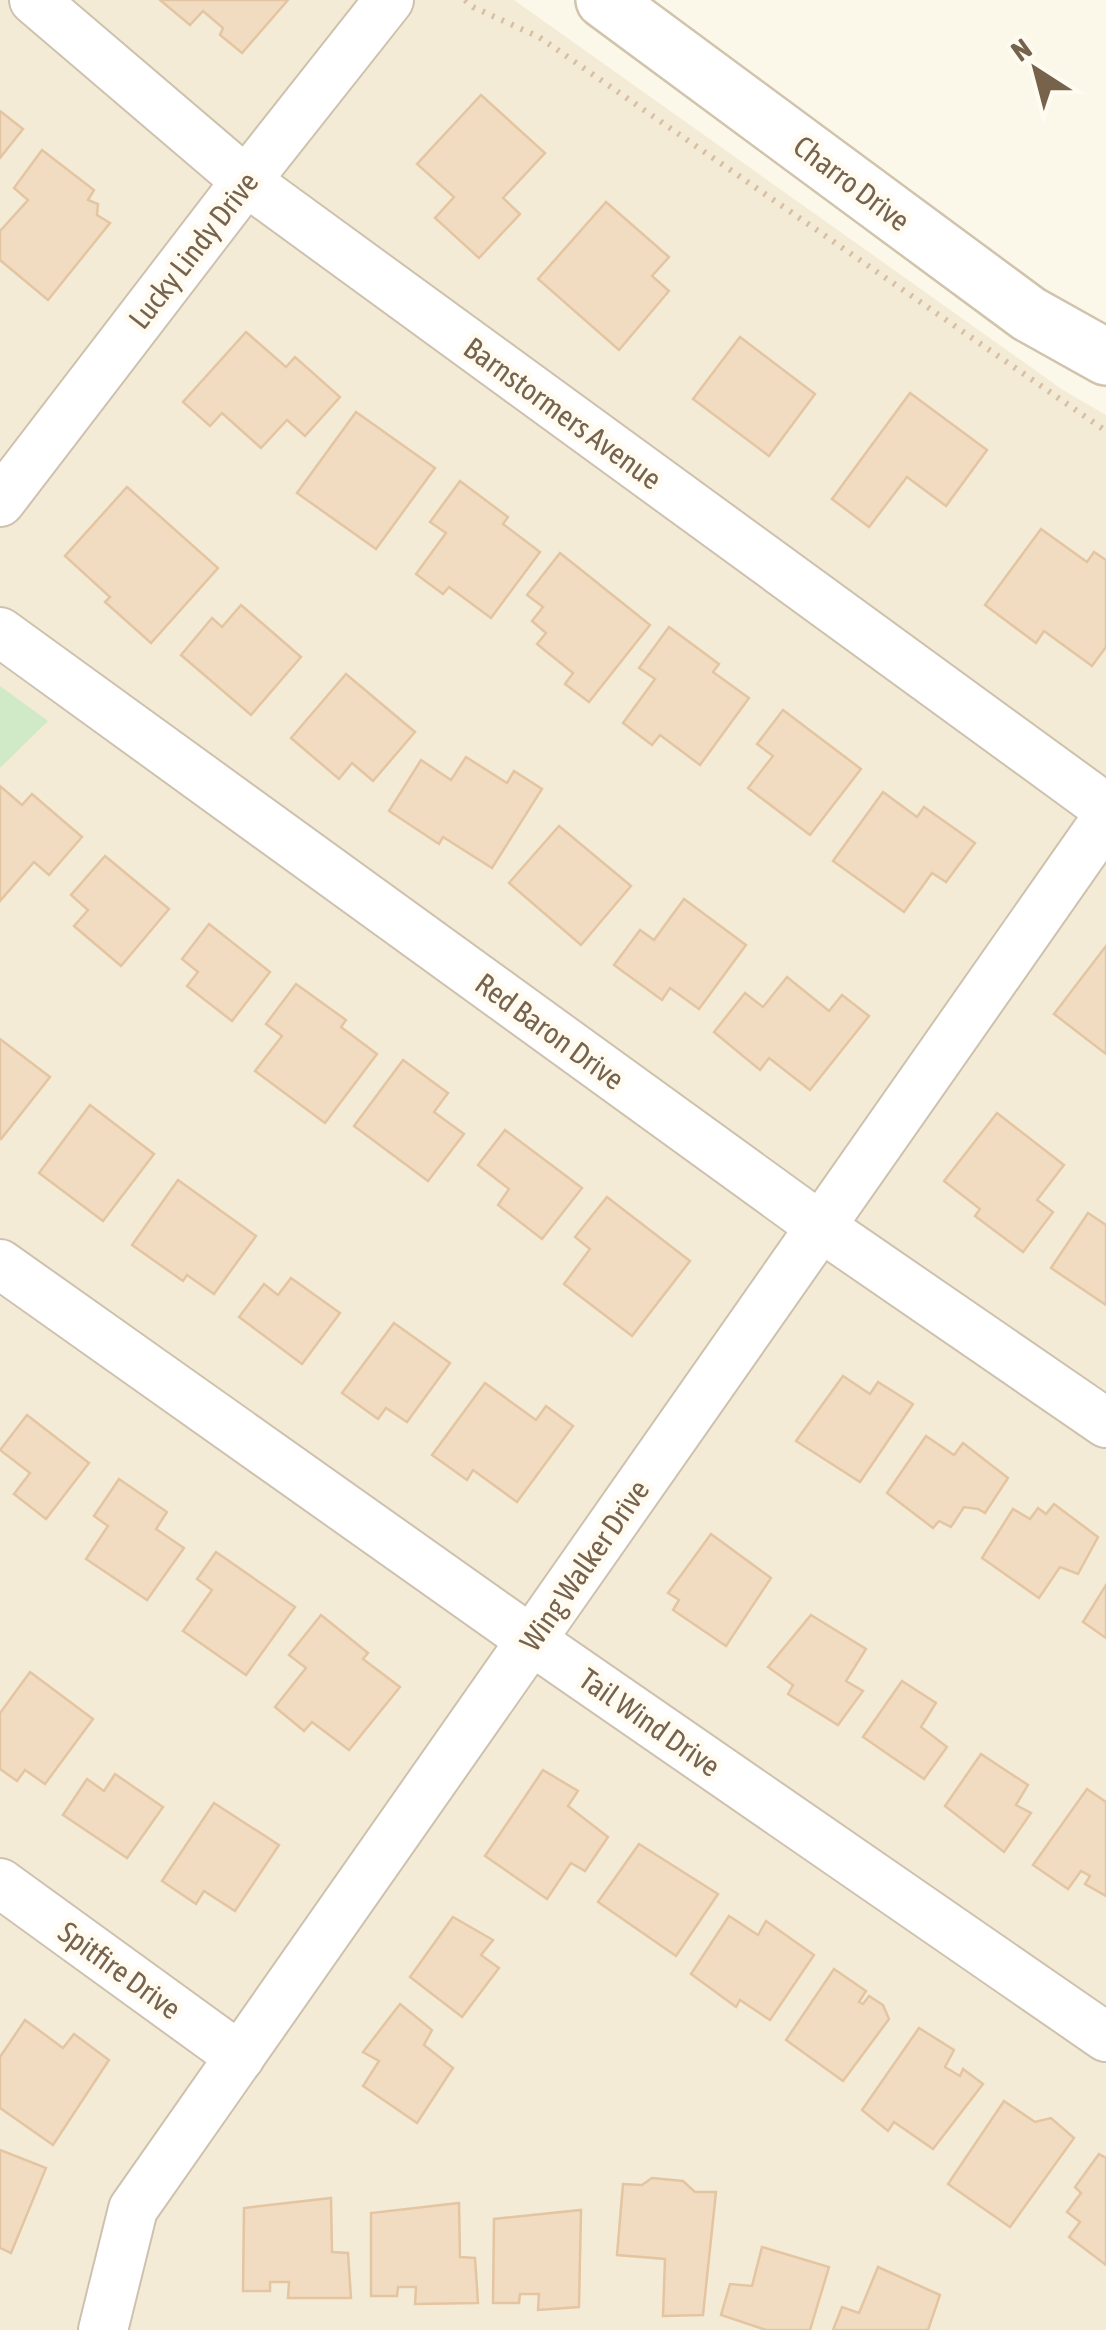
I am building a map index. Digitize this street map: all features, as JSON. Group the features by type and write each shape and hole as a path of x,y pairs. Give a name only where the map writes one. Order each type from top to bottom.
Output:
{"street":[{"name":"Barnstormers Avenue","path":"34,0 246,181 1106,808"},
{"name":"Lucky Lindy Drive","path":"0,502 389,0"},
{"name":"Charro Drive","path":"604,0 1029,314 1106,357"},
{"name":"Red Baron Drive","path":"0,632 821,1227 1106,1423"},
{"name":"Wing Walker Drive","path":"103,2330 133,2210 1106,819"},
{"name":"Tail Wind Drive","path":"0,1264 532,1640 1106,2038"},
{"name":"Spitfire Drive","path":"0,1883 240,2057"}],"path":[{"path":"465,0 539,37 1106,430"}],"shaded area":[{"path":"0,0 514,0 1063,390 1106,415 1106,2330 0,2330"}],"green space":[{"path":"0,686 48,721 0,768"}],"building":[{"path":"160,0 288,0 242,53 220,35 223,28 203,11 190,25"},
{"path":"481,95 545,153 503,198 520,214 479,258 435,218 454,197 417,164"},
{"path":"0,111 23,129 0,158"},
{"path":"42,150 94,190 88,200 98,204 97,215 110,223 48,300 0,260 0,231 28,200 14,188"},
{"path":"606,202 669,257 652,276 669,291 619,350 538,279"},
{"path":"246,332 286,367 295,357 340,397 305,436 287,420 261,448 222,413 210,426 183,402"},
{"path":"740,337 815,394 769,456 693,399"},
{"path":"910,393 987,450 946,506 907,477 869,527 832,499"},
{"path":"356,412 435,468 376,549 297,493"},
{"path":"460,481 508,517 503,524 540,552 491,618 449,587 443,594 416,574 446,533 430,522"},
{"path":"127,487 218,568 151,643 105,602 110,597 65,556"},
{"path":"1041,529 1087,562 1094,552 1106,560 1106,647 1092,666 1044,631 1036,643 985,605"},
{"path":"560,553 650,625 589,702 565,684 573,673 537,644 546,633 532,621 543,607 527,595"},
{"path":"241,605 301,657 251,715 181,655 212,618 222,627"},
{"path":"669,627 719,664 713,672 749,698 700,765 660,735 652,745 623,723 655,679 639,668"},
{"path":"346,674 415,732 373,781 352,763 339,779 291,738"},
{"path":"783,710 861,769 810,835 748,788 773,756 757,744"},
{"path":"466,757 507,783 514,771 542,789 492,868 443,837 439,844 389,811 421,760 451,780"},
{"path":"0,786 22,805 32,794 82,837 49,875 34,862 0,901"},
{"path":"883,792 917,817 924,807 975,843 946,882 932,873 904,912 833,861"},
{"path":"559,826 631,886 581,945 509,883"},
{"path":"105,856 169,909 121,966 74,926 88,910 71,895"},
{"path":"684,899 746,945 699,1009 670,988 662,1000 614,965 640,930 654,940"},
{"path":"209,924 270,972 232,1021 187,986 198,972 182,959"},
{"path":"1106,946 1106,1054 1054,1014"},
{"path":"787,977 829,1011 842,995 869,1016 810,1090 769,1058 760,1070 714,1032 745,993 763,1007"},
{"path":"296,984 346,1020 341,1027 377,1054 325,1123 255,1071 282,1036 266,1024"},
{"path":"0,1039 50,1077 1,1139 0,1138"},
{"path":"403,1060 448,1093 434,1112 464,1134 428,1181 354,1126"},
{"path":"90,1105 154,1154 103,1221 39,1173"},
{"path":"997,1113 1064,1165 1037,1200 1053,1212 1023,1252 975,1216 980,1209 944,1181"},
{"path":"505,1130 582,1188 542,1239 498,1205 509,1189 478,1165"},
{"path":"178,1180 256,1236 214,1294 187,1275 183,1281 132,1245"},
{"path":"607,1197 690,1261 632,1336 564,1284 590,1249 575,1237"},
{"path":"1088,1213 1106,1225 1106,1305 1051,1268"},
{"path":"291,1278 340,1313 302,1364 239,1317 264,1284 278,1295"},
{"path":"394,1323 450,1363 407,1422 386,1408 378,1419 342,1393"},
{"path":"843,1376 870,1394 878,1382 913,1404 860,1482 796,1441"},
{"path":"485,1383 536,1420 546,1406 573,1426 517,1502 473,1470 467,1480 432,1455"},
{"path":"27,1415 89,1463 46,1519 14,1494 30,1473 0,1450"},
{"path":"926,1436 954,1455 963,1443 1008,1478 985,1513 964,1507 951,1527 939,1521 933,1528 887,1493"},
{"path":"119,1479 167,1512 156,1529 184,1548 147,1600 86,1559 108,1526 94,1516"},
{"path":"1054,1504 1098,1537 1078,1574 1060,1567 1039,1598 982,1558 1013,1509 1030,1519 1038,1508 1046,1514"},
{"path":"711,1534 771,1578 726,1646 673,1610 679,1600 668,1593"},
{"path":"216,1552 295,1607 246,1675 183,1631 212,1590 197,1579"},
{"path":"1106,1585 1106,1638 1083,1622"},
{"path":"321,1615 368,1653 363,1659 400,1687 349,1750 312,1722 304,1731 275,1707 306,1668 289,1655"},
{"path":"811,1615 866,1649 846,1681 863,1691 838,1725 788,1694 793,1685 768,1667"},
{"path":"30,1672 93,1719 45,1784 25,1770 17,1781 0,1769 0,1713"},
{"path":"902,1681 936,1703 921,1727 947,1747 924,1779 863,1737"},
{"path":"981,1754 1028,1785 1016,1805 1031,1813 1004,1852 945,1806"},
{"path":"543,1770 578,1791 568,1806 608,1837 585,1871 571,1863 547,1899 485,1856"},
{"path":"115,1774 163,1807 127,1858 63,1815 87,1779 104,1791"},
{"path":"1087,1789 1106,1802 1106,1896 1085,1884 1090,1876 1081,1871 1068,1889 1033,1865"},
{"path":"214,1803 279,1845 235,1911 204,1891 196,1904 162,1881"},
{"path":"639,1844 718,1894 676,1956 598,1902"},
{"path":"729,1916 758,1935 766,1921 814,1955 770,2020 740,2000 736,2007 691,1974"},
{"path":"453,1917 493,1940 481,1955 499,1968 462,2017 410,1977"},
{"path":"834,1969 866,1991 859,2002 863,2004 869,1996 883,2005 889,2019 843,2081 786,2040"},
{"path":"400,2004 432,2030 424,2045 453,2068 417,2123 363,2086 379,2061 363,2052"},
{"path":"25,2020 63,2048 74,2034 109,2060 53,2145 0,2108 0,2057"},
{"path":"919,2028 954,2050 945,2067 960,2076 963,2069 983,2084 933,2149 894,2122 888,2131 862,2110"},
{"path":"1004,2101 1035,2122 1051,2118 1074,2138 1010,2227 948,2184"},
{"path":"0,2150 46,2168 11,2253 0,2248"},
{"path":"1099,2154 1106,2158 1106,2265 1069,2237 1080,2222 1067,2212 1081,2193 1075,2187"},
{"path":"652,2178 683,2181 695,2192 716,2192 703,2315 663,2316 665,2259 617,2255 623,2184 642,2185"},
{"path":"331,2198 332,2252 348,2253 351,2298 288,2298 289,2282 270,2282 270,2291 243,2291 244,2208"},
{"path":"459,2203 460,2257 475,2258 478,2303 415,2304 416,2287 398,2287 397,2296 371,2296 371,2213"},
{"path":"581,2210 579,2307 538,2310 539,2294 520,2294 519,2303 493,2303 494,2219"},
{"path":"762,2247 829,2267 810,2330 766,2330 721,2315 730,2284 752,2286"},
{"path":"878,2267 940,2295 928,2330 833,2330 842,2307 859,2313"}]}
